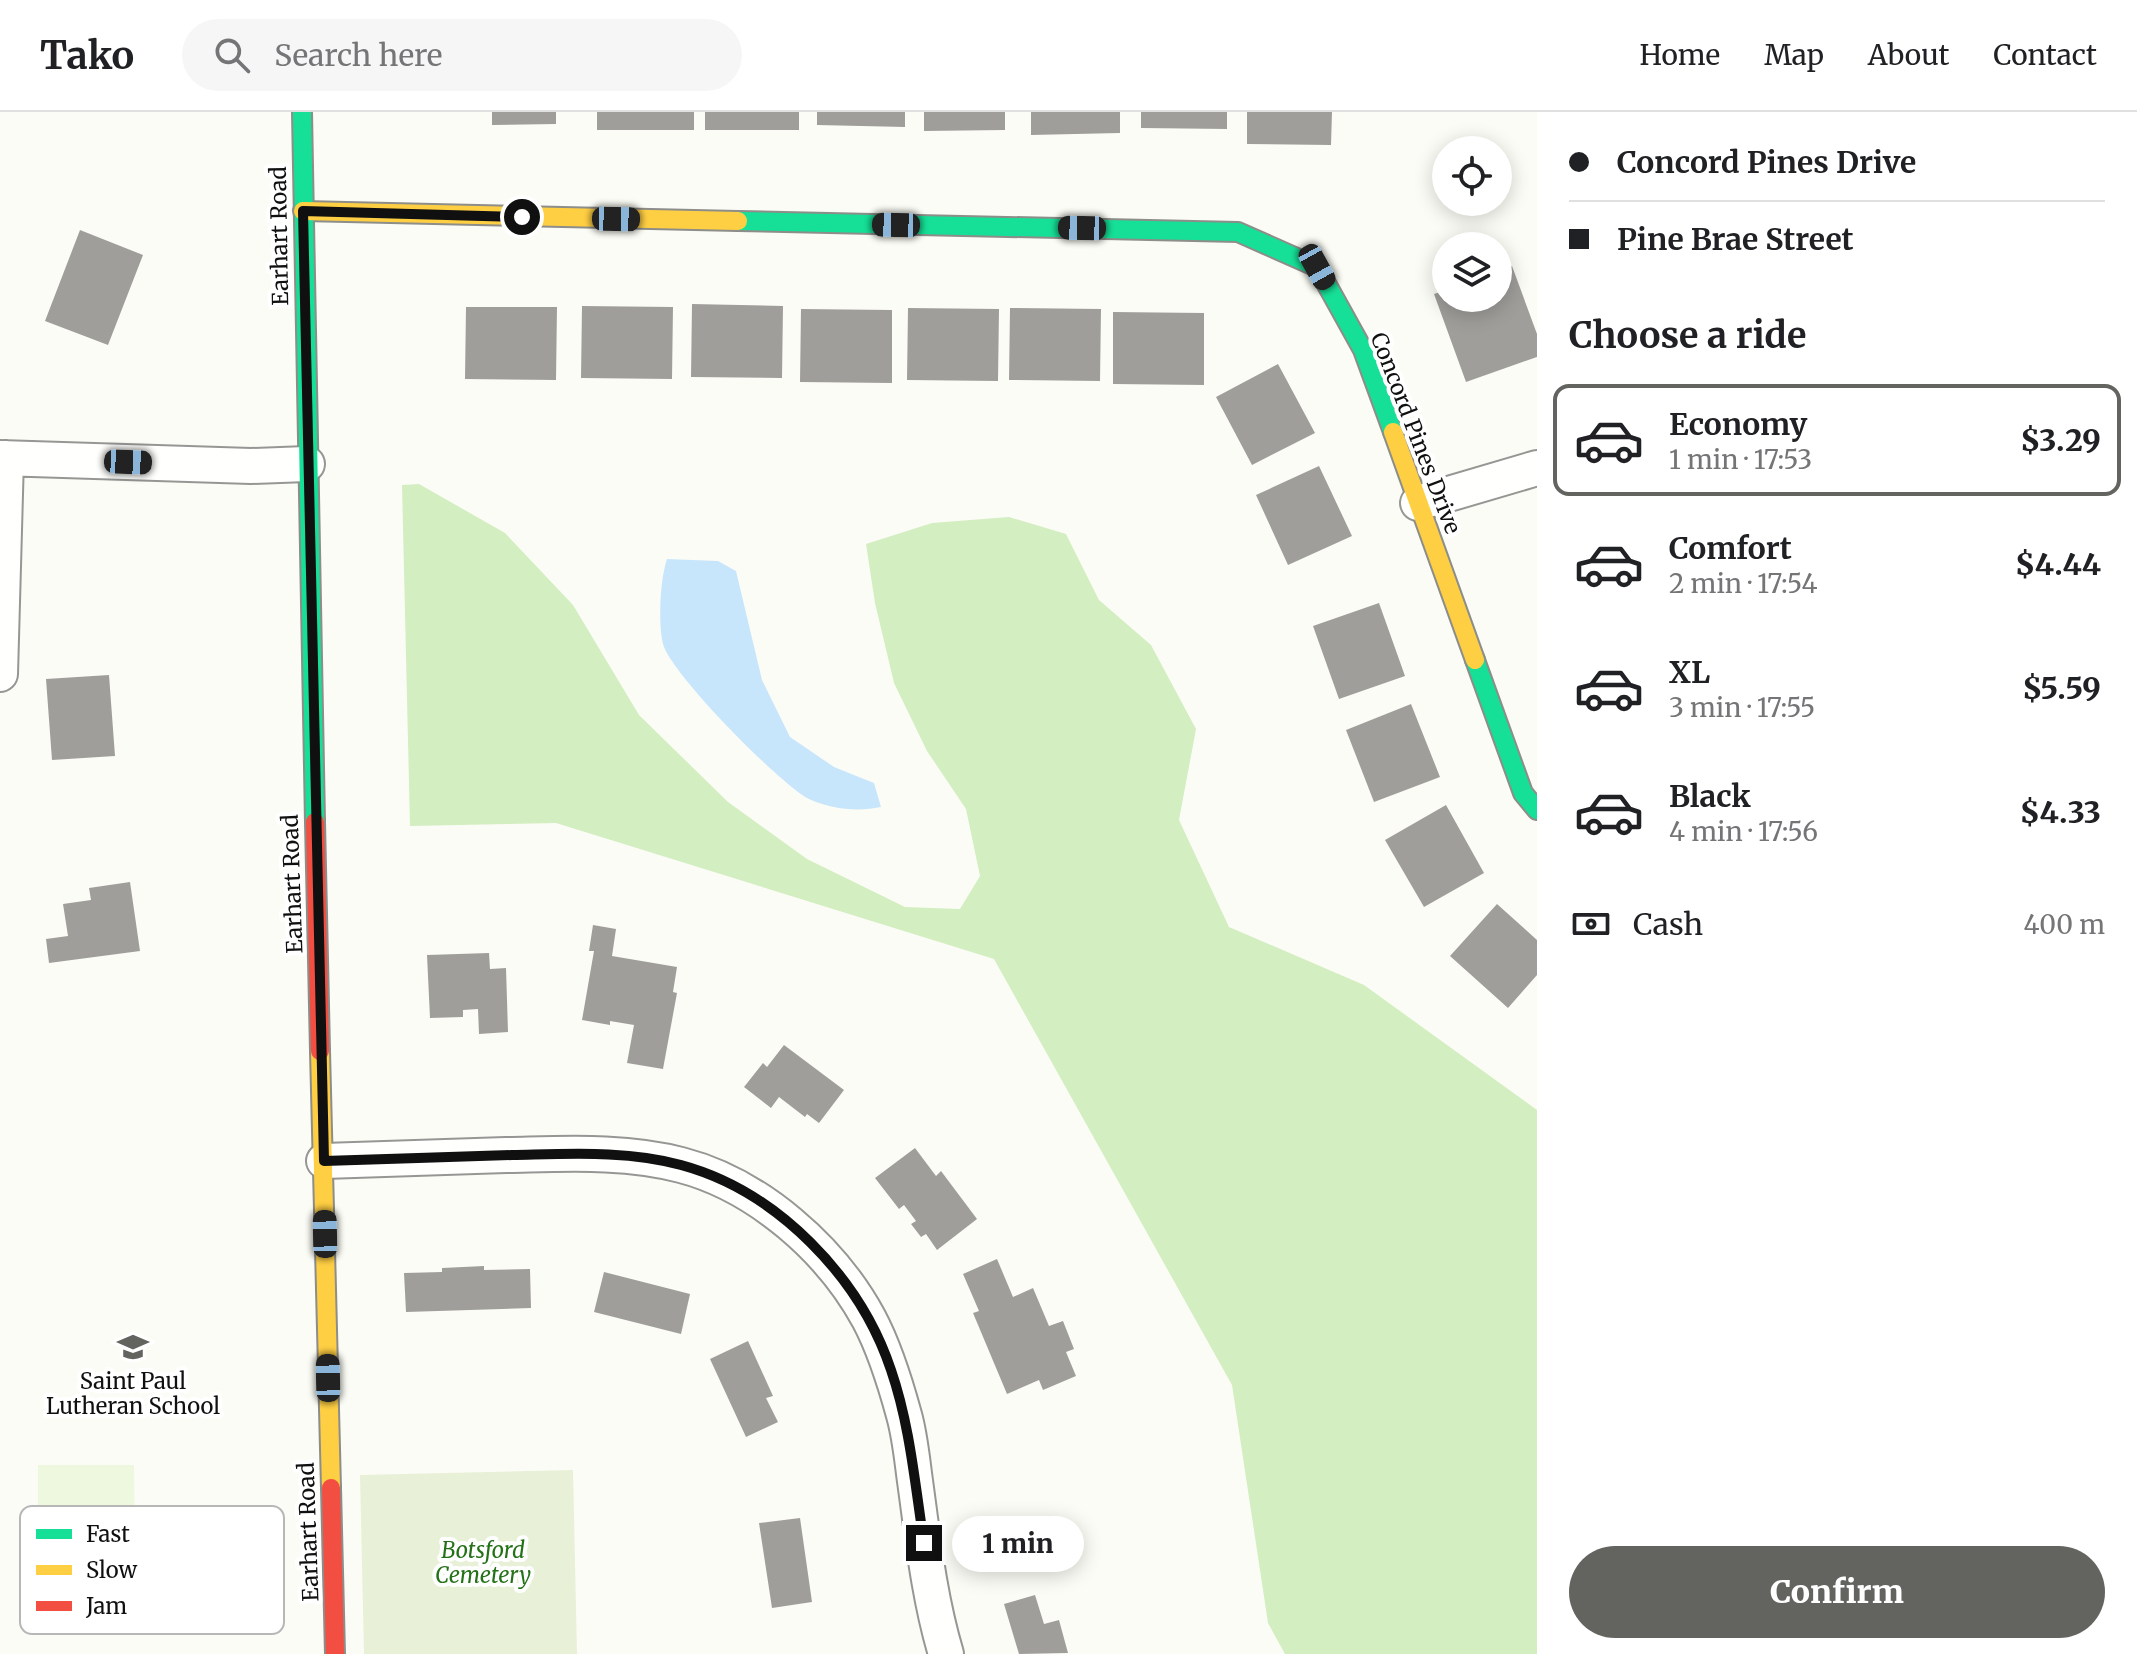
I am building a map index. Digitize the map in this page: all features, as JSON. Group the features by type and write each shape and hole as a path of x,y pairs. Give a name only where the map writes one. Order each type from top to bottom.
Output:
{"street":[{"name":"Earhart Road","path":"302,112 307,464 335,1654"},
{"name":"Concord Pines Drive","path":"303,211 1238,232 1317,267 1363,350 1523,793 1537,810"},
{"path":"0,674 3,458 251,466 307,464"},
{"path":"1418,503 1537,468"},
{"path":"324,1161 575,1153 638,1158 680,1165 722,1179 768,1207 810,1243 843,1279 869,1319 891,1368 906,1420 933,1604 946,1654"}],"green space":[{"path":"419,484 505,533 573,605 639,715 728,802 807,859 905,907 960,909 980,876 966,809 927,751 894,683 875,603 866,544 932,523 1009,517 1066,534 1099,600 1151,645 1196,729 1179,820 1229,927 1364,985 1537,1110 1537,1654 1285,1654 1268,1623 1232,1385 994,959 556,823 410,826 402,485"},
{"path":"38,1465 134,1465 135,1506 38,1506"},
{"name":"Botsford Cemetery","path":"573,1470 577,1654 364,1654 360,1475"}],"water":[{"path":"667,559 718,561 736,571 762,680 790,737 834,767 874,783 881,807 844,809 809,799 776,773 705,703 670,659 663,644 660,601"}],"building":[{"path":"492,112 556,112 556,124 492,125"},
{"path":"597,112 694,112 694,130 597,130"},
{"path":"705,112 799,112 799,130 705,130"},
{"path":"817,112 905,112 905,127 817,125"},
{"path":"924,112 1005,112 1005,130 924,131"},
{"path":"1031,112 1120,112 1120,133 1031,135"},
{"path":"1141,112 1227,112 1227,129 1141,128"},
{"path":"1247,112 1332,112 1331,145 1247,144"},
{"path":"80,230 143,255 108,345 45,321"},
{"path":"1512,266 1537,334 1537,357 1466,382 1441,312 1512,312"},
{"path":"692,304 783,306 782,378 691,377"},
{"path":"582,306 673,307 672,379 581,378"},
{"path":"466,307 557,307 556,380 465,379"},
{"path":"908,308 999,309 998,381 907,380"},
{"path":"1010,308 1101,309 1100,381 1009,380"},
{"path":"801,309 892,310 892,383 800,382"},
{"path":"1113,312 1204,313 1204,385 1113,384"},
{"path":"1278,364 1315,433 1252,465 1216,397"},
{"path":"1319,466 1352,536 1288,565 1256,495"},
{"path":"1379,603 1405,676 1339,699 1313,626"},
{"path":"109,675 115,756 52,760 46,679"},
{"path":"1411,704 1440,777 1374,802 1346,730"},
{"path":"1446,805 1484,873 1424,907 1385,840"},
{"path":"130,882 140,951 49,963 46,939 68,936 63,904 91,900 89,888"},
{"path":"1497,904 1537,940 1537,975 1508,1008 1450,956"},
{"path":"593,925 616,929 612,956 677,967 673,992 677,993 663,1069 627,1063 634,1025 582,1020 594,951 589,951"},
{"path":"489,953 490,969 506,968 508,1032 479,1034 478,1009 463,1010 463,1017 430,1018 427,955"},
{"path":"784,1045 844,1090 819,1123 807,1114 805,1117 779,1097 771,1108 744,1087 763,1063 767,1067"},
{"path":"915,1148 936,1176 941,1171 977,1219 937,1250 926,1234 921,1237 911,1224 916,1221 904,1205 899,1209 875,1178"},
{"path":"997,1259 1013,1297 1033,1288 1049,1326 1063,1321 1074,1349 1066,1352 1076,1376 1043,1390 1039,1380 1007,1394 973,1313 979,1311 963,1274"},
{"path":"484,1266 484,1270 530,1269 531,1308 406,1312 404,1273"},
{"path":"604,1272 690,1294 681,1334 594,1312"},
{"path":"748,1341 773,1396 766,1398 778,1422 746,1437 710,1359"},
{"path":"800,1518 812,1602 772,1608 759,1523"},
{"path":"1035,1595 1044,1624 1059,1620 1068,1653 1019,1654 1004,1604"}],"traffic: fast":[{"path":"302,112 315,822"},
{"path":"738,221 1238,232 1317,267 1363,350 1393,432"},
{"path":"1475,660 1523,793 1537,810"}],"traffic: slow":[{"path":"303,211 738,221"},
{"path":"1393,432 1475,660"},
{"path":"320,1051 331,1488"}],"traffic: jam":[{"path":"315,822 320,1051"},
{"path":"331,1488 335,1654"}],"place":[{"name":"Saint Paul Lutheran School","path":"133,1347"}],"route":[{"path":"522,217 303,211 324,1161 575,1153 638,1158 680,1165 722,1179 768,1207 810,1243 843,1279 869,1319 891,1368 906,1420 924,1543"}]}
